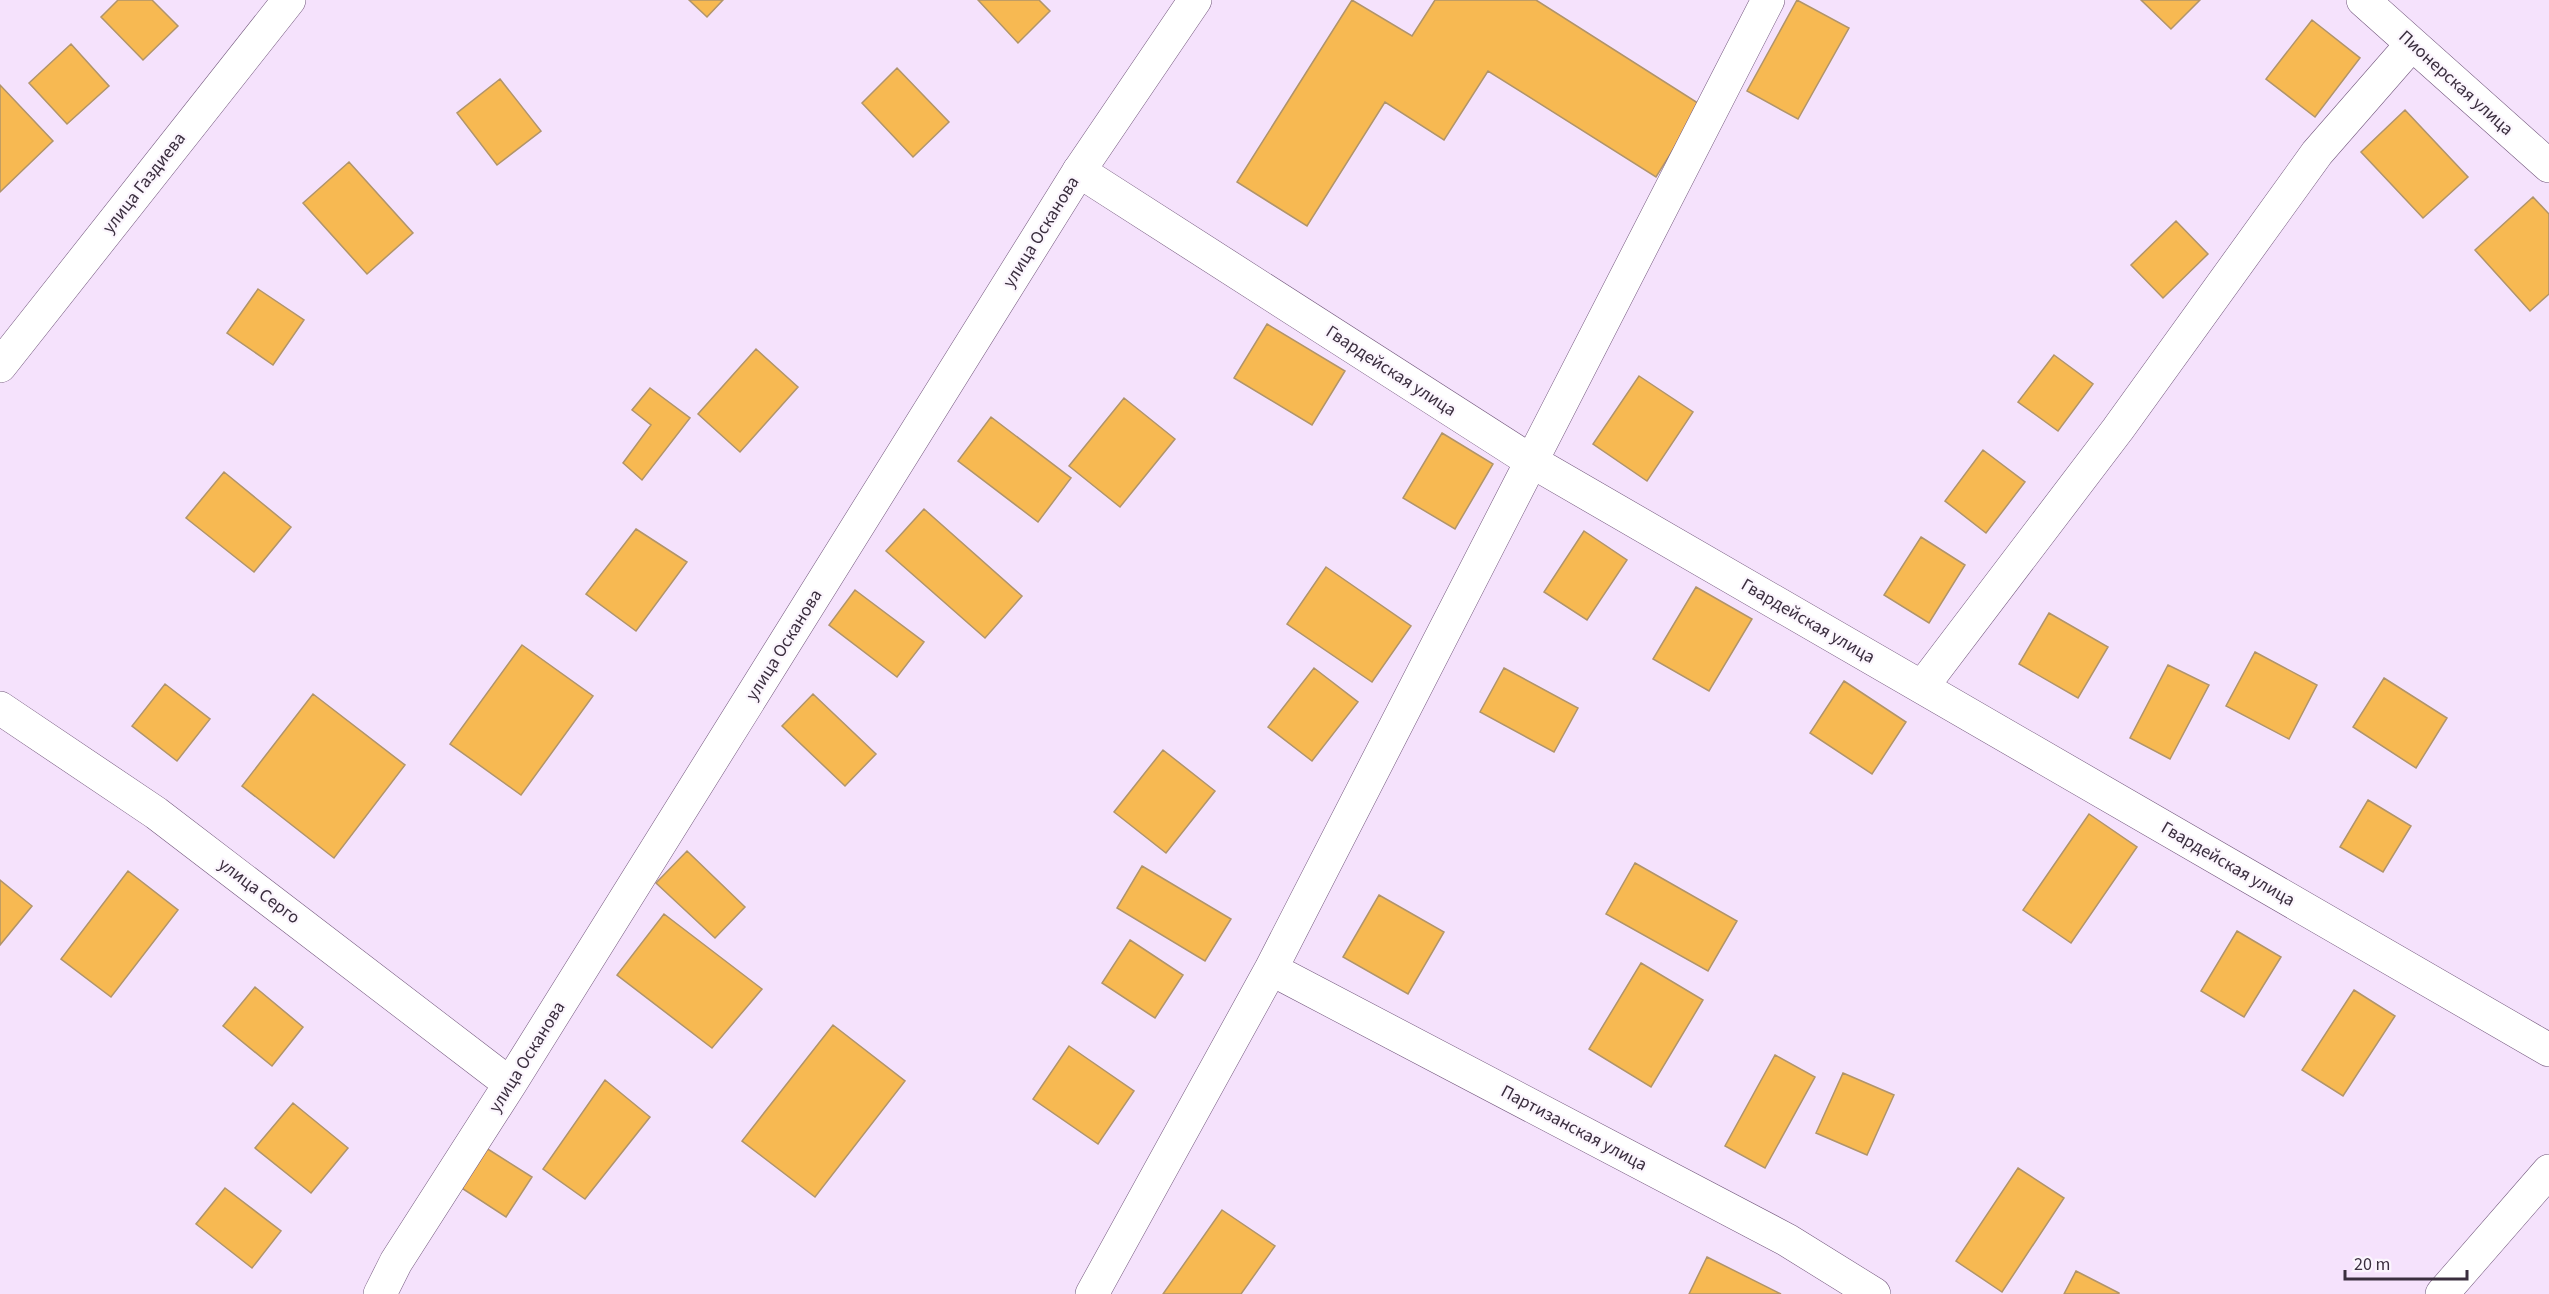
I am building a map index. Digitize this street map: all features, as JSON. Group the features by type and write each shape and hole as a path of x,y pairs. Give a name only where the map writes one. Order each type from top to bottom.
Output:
{"street":[{"name":"улица Газдиева","path":"0,366 289,0"},
{"name":"улица Осканова","path":"380,1294 396,1262 510,1084 1079,171 1195,0"},
{"path":"1092,1294 1271,969 1768,0"},
{"name":"Пионерская улица","path":"2363,0 2549,166"},
{"path":"1922,687 2118,429 2317,153 2412,44"},
{"name":"Гвардейская улица","path":"1079,171 1531,461 2549,1050"},
{"name":"улица Серго","path":"0,708 156,813 510,1084"},
{"name":"Партизанская улица","path":"1271,969 1787,1240 1874,1294"},
{"path":"2442,1294 2549,1171"}],"building":[{"path":"118,0 152,0 178,26 143,60 101,17"},
{"path":"689,0 723,0 707,17"},
{"path":"978,0 1039,0 1050,11 1018,43"},
{"path":"1352,0 1412,36 1435,0 1536,0 1701,105 1656,177 1488,71 1444,140 1385,102 1307,226 1237,182"},
{"path":"1797,0 1849,28 1798,119 1747,91"},
{"path":"2141,0 2200,0 2171,29"},
{"path":"2312,20 2360,58 2315,117 2266,79"},
{"path":"71,44 109,86 67,124 29,83"},
{"path":"897,68 949,122 913,157 862,103"},
{"path":"500,79 541,131 497,165 457,113"},
{"path":"0,85 53,141 0,192"},
{"path":"2405,110 2468,177 2423,218 2361,152"},
{"path":"349,162 413,233 367,274 303,203"},
{"path":"2533,197 2549,214 2549,294 2530,311 2475,250"},
{"path":"2176,221 2208,254 2163,298 2131,265"},
{"path":"258,289 304,320 273,365 227,333"},
{"path":"1267,324 1345,371 1312,425 1234,378"},
{"path":"756,349 798,387 740,452 698,414"},
{"path":"2054,355 2093,384 2058,431 2018,402"},
{"path":"1639,376 1693,412 1647,481 1593,444"},
{"path":"650,388 690,418 642,480 623,463 651,425 632,410"},
{"path":"1124,398 1175,439 1120,507 1069,466"},
{"path":"991,417 1071,478 1038,522 958,461"},
{"path":"1442,433 1493,464 1455,529 1403,498"},
{"path":"1983,450 2025,482 1986,533 1945,501"},
{"path":"224,472 291,527 254,572 186,518"},
{"path":"924,509 1022,596 985,638 886,551"},
{"path":"636,529 687,562 636,631 586,594"},
{"path":"1584,531 1627,560 1587,620 1544,592"},
{"path":"1921,537 1965,565 1929,623 1884,595"},
{"path":"1326,567 1411,626 1372,682 1287,624"},
{"path":"1696,587 1752,619 1709,691 1653,659"},
{"path":"855,590 924,642 897,677 829,625"},
{"path":"2049,613 2108,647 2078,698 2019,664"},
{"path":"522,645 593,696 521,795 450,744"},
{"path":"2255,652 2317,685 2289,739 2226,706"},
{"path":"2168,665 2209,685 2170,759 2130,738"},
{"path":"1314,668 1358,702 1312,761 1268,727"},
{"path":"1504,668 1578,708 1554,752 1480,712"},
{"path":"2384,678 2447,718 2416,768 2353,727"},
{"path":"1844,681 1906,722 1872,774 1810,733"},
{"path":"165,684 210,719 177,761 132,726"},
{"path":"313,694 405,765 334,858 242,786"},
{"path":"813,694 876,754 845,786 782,726"},
{"path":"1163,750 1215,791 1166,853 1114,812"},
{"path":"2368,800 2411,826 2383,872 2340,847"},
{"path":"2089,814 2137,847 2071,943 2023,910"},
{"path":"687,851 745,907 715,938 656,883"},
{"path":"1635,863 1737,921 1708,971 1606,914"},
{"path":"1142,866 1231,919 1205,961 1117,908"},
{"path":"128,871 178,910 111,997 61,959"},
{"path":"0,880 32,906 0,945"},
{"path":"1379,895 1444,932 1408,994 1343,957"},
{"path":"664,914 762,989 712,1048 617,975"},
{"path":"2237,931 2281,957 2244,1017 2201,991"},
{"path":"1130,940 1183,975 1155,1018 1102,983"},
{"path":"1641,963 1703,1000 1651,1087 1589,1049"},
{"path":"255,987 303,1027 272,1066 223,1026"},
{"path":"2354,990 2395,1016 2343,1096 2302,1070"},
{"path":"833,1025 905,1081 815,1197 742,1141"},
{"path":"1069,1046 1134,1091 1098,1144 1033,1099"},
{"path":"1775,1055 1815,1077 1765,1168 1725,1146"},
{"path":"1843,1073 1894,1095 1867,1155 1816,1133"},
{"path":"605,1080 650,1117 585,1199 543,1169"},
{"path":"293,1103 348,1148 311,1193 255,1148"},
{"path":"483,1146 532,1177 506,1217 457,1185"},
{"path":"2018,1168 2064,1198 2002,1292 1956,1261"},
{"path":"225,1188 281,1231 252,1268 196,1224"},
{"path":"1222,1210 1275,1246 1241,1294 1163,1294"},
{"path":"1707,1257 1781,1294 1689,1294"},
{"path":"2076,1271 2119,1293 2119,1294 2064,1294"}]}
